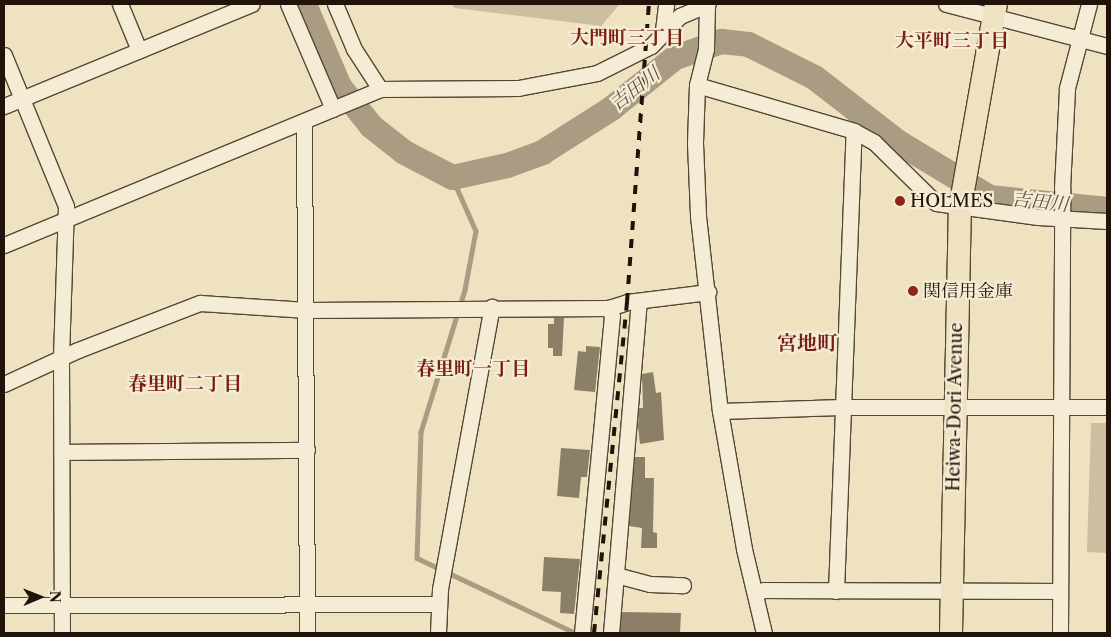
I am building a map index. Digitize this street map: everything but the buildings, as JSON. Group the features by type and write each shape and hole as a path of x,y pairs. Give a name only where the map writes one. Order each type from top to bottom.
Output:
{"highway":[{"name":"Heiwa-Dori Avenue","path":"951,633 954,406 963,193 995,10"}],"street":[{"path":"120,4 140,50"},
{"path":"4,106 252,4"},
{"path":"288,4 339,107"},
{"path":"334,4 354,49 377,91"},
{"path":"663,30 666,4"},
{"path":"946,4 995,10 1081,40 1107,46"},
{"path":"1060,633 1062,188 1067,88 1089,4"},
{"path":"4,245 377,91 518,88 573,79 596,73 647,48 663,30 680,16 707,7 706,49 697,85 695,143 698,216 720,412 764,633"},
{"path":"4,55 66,206 61,359 62,633"},
{"path":"697,85 854,131 874,142 936,202 963,193 1063,217 1107,221"},
{"path":"304,121 307,310 307,633"},
{"path":"836,591 841,407 854,131"},
{"path":"4,384 200,303 307,310 492,307 609,308 708,292"},
{"path":"611,633 639,302"},
{"path":"438,633 438,604 492,307"},
{"path":"582,630 612,316 609,308"},
{"path":"720,412 841,407 1107,407"},
{"path":"62,452 307,450"},
{"path":"616,575 650,584 683,585"},
{"path":"755,593 764,590 1060,591"},
{"path":"4,605 438,604"}],"shaded area":[{"path":"451,4 620,4 601,26 455,8"},
{"path":"1091,423 1107,423 1107,553 1087,552"}],"waterway":[{"name":"吉田川","path":"304,4 339,86 371,126 404,152 452,177 507,165 542,152 611,108 675,57 721,41 748,44 814,77 898,142 989,197 1107,209"},
{"path":"452,177 476,231 465,290 421,432 417,558 576,633"}],"railway":[{"path":"594,633 627,302 649,4"}],"place":[{"name":"HOLMES","path":"900,201"},
{"name":"関信用金庫","path":"913,291"}],"district":[{"name":"大門町三丁目","path":"627,38"},
{"name":"大平町三丁目","path":"952,41"},
{"name":"宮地町","path":"807,343"},
{"name":"春里町一丁目","path":"473,369"},
{"name":"春里町二丁目","path":"185,384"}]}
